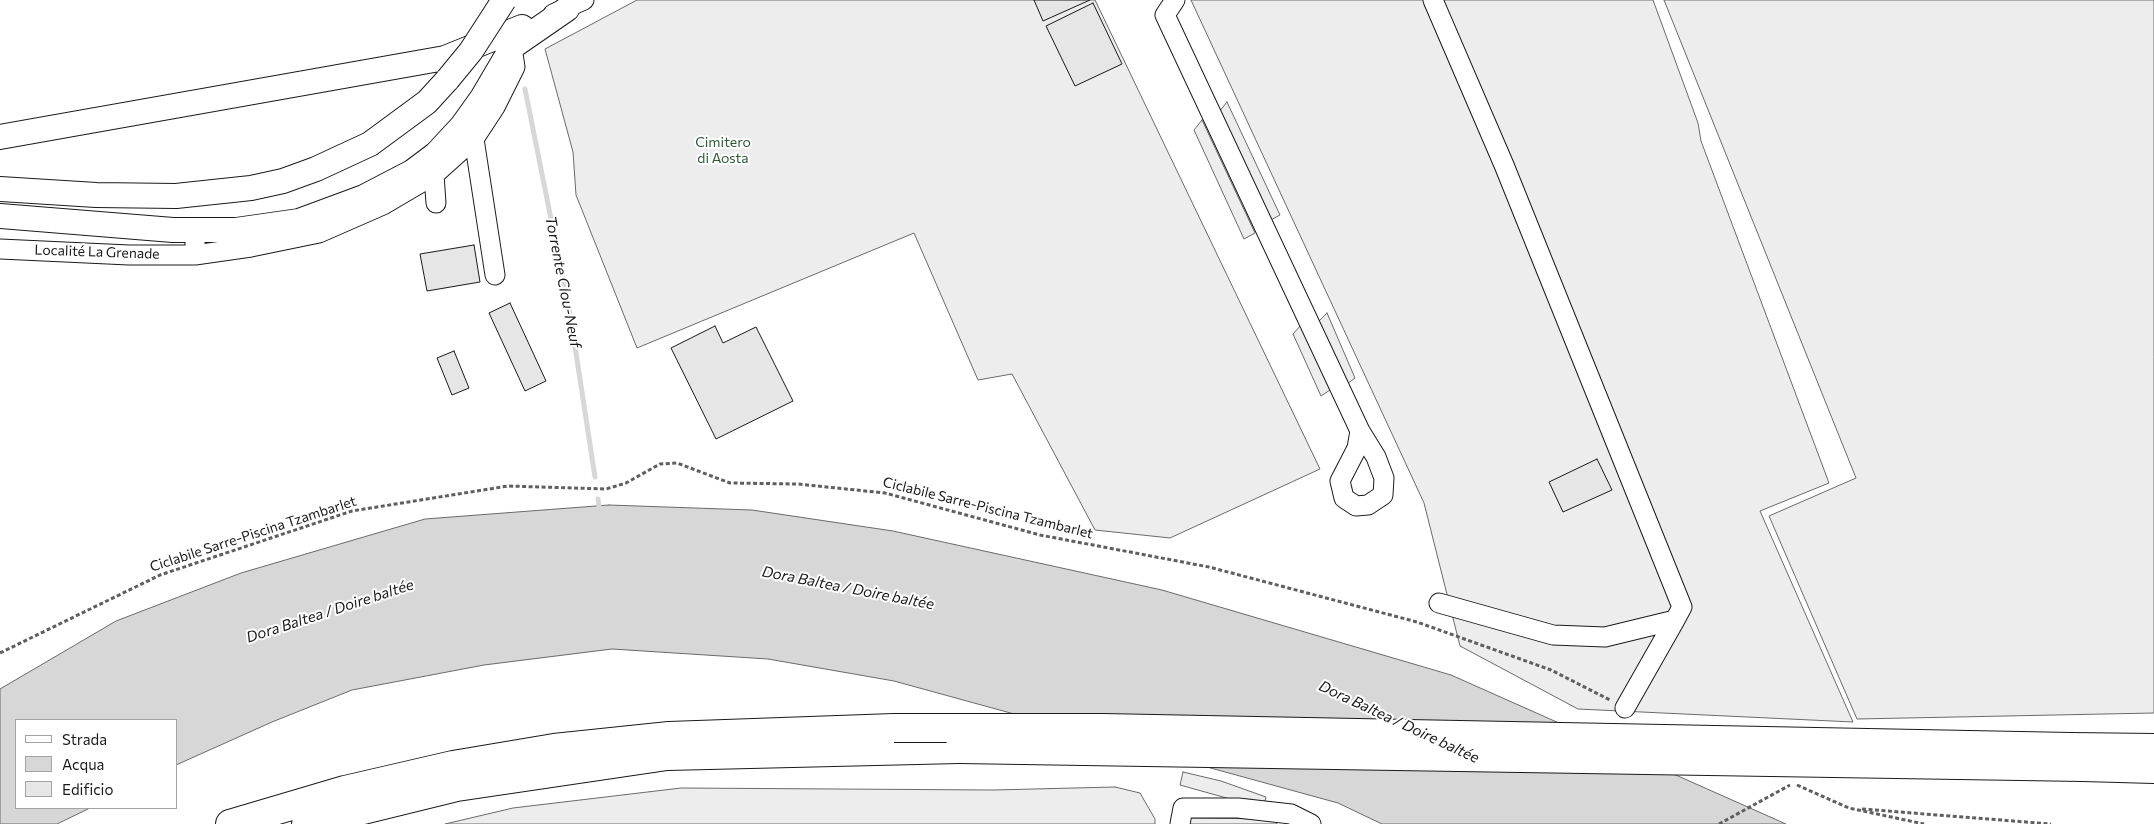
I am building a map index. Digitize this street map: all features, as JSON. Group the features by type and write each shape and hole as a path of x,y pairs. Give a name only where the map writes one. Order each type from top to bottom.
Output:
{"highway":[{"path":"230,824 381,782 453,765 554,748 669,736 894,728 1113,728 2077,757 2154,769"},
{"path":"306,824 457,787 667,756 959,749 2077,757 2154,748"}],"main road":[{"path":"0,189 96,195 176,196 251,188 283,181 316,170 370,144 426,102 471,51 504,0"},
{"path":"0,136 445,58 480,44 515,35 575,4"},
{"path":"0,216 195,230 236,230 300,221 364,196 412,172 436,154 462,126 482,98 515,35"},
{"path":"480,44 492,50 497,58 497,70"}],"street":[{"path":"1175,0 1165,15 1360,431"},
{"path":"1433,0 1504,165 1682,607 1625,708"},
{"name":"Localité La Grenade","path":"0,249 128,255 195,255 250,247 319,233 383,205 434,174 474,139 495,107 515,67 515,35"},
{"path":"474,139 495,276"},
{"path":"434,174 436,203"},
{"path":"195,230 195,255"},
{"path":"1439,603 1554,635 1605,637 1675,620"},
{"path":"1180,824 1183,808 1238,808 1291,814 1311,824"}],"path":[{"name":"Ciclabile Sarre-Piscina Tzambarlet","path":"0,653 160,575 352,511 508,486 606,488 626,483 660,464 677,463 730,483 798,484 885,492 1040,535 1238,575 1417,622 1551,670 1625,708"},
{"path":"1719,824 1792,783 1849,808 1924,824"},
{"path":"1849,808 2051,824"}],"shaded area":[{"name":"Cimitero di Aosta","path":"637,0 1095,0 1320,469 1170,538 1095,530 1012,374 978,380 914,233 637,348 576,195 573,152 545,49"},
{"path":"1191,0 1653,0 1698,123 1701,141 1829,483 1760,511 1853,722 1578,709 1460,646 1424,503"},
{"path":"1664,0 2154,0 2154,713 1857,719 1769,516 1856,478"},
{"path":"1227,102 1280,215 1269,221 1219,112"},
{"path":"1202,120 1255,233 1244,239 1194,130"},
{"path":"1327,313 1355,378 1347,384 1318,322"},
{"path":"1301,325 1330,390 1321,396 1293,334"},
{"path":"1183,772 1221,781 1266,797 1264,804 1250,799 1248,804 1180,785"},
{"path":"1115,787 1140,793 1155,819 1155,824 445,824 513,808 681,788 993,790"},
{"path":"1189,818 1276,819 1277,824 1190,824"}],"water":[{"name":"Dora Baltea / Doire baltée","path":"609,505 752,510 893,531 1162,590 1451,675 1786,824 1382,824 1338,803 894,681 768,659 612,649 484,665 352,690 272,722 178,764 178,719 15,719 15,809 88,809 57,824 0,824 0,689 116,621 241,573 425,519"}],"building":[{"path":"1034,0 1090,0 1043,21"},
{"path":"1093,3 1122,64 1075,86 1046,26"},
{"path":"474,245 480,282 427,291 420,254"},
{"path":"510,303 546,381 525,391 489,313"},
{"path":"715,326 723,343 756,327 793,401 716,439 671,348"},
{"path":"454,351 469,388 452,395 437,358"},
{"path":"1597,459 1612,490 1563,512 1549,482"}],"waterway":[{"name":"Torrente Clou-Neuf","path":"525,89 570,314 595,477"},
{"name":"Torrente Clou-Neuf","path":"598,499 599,506"}]}
